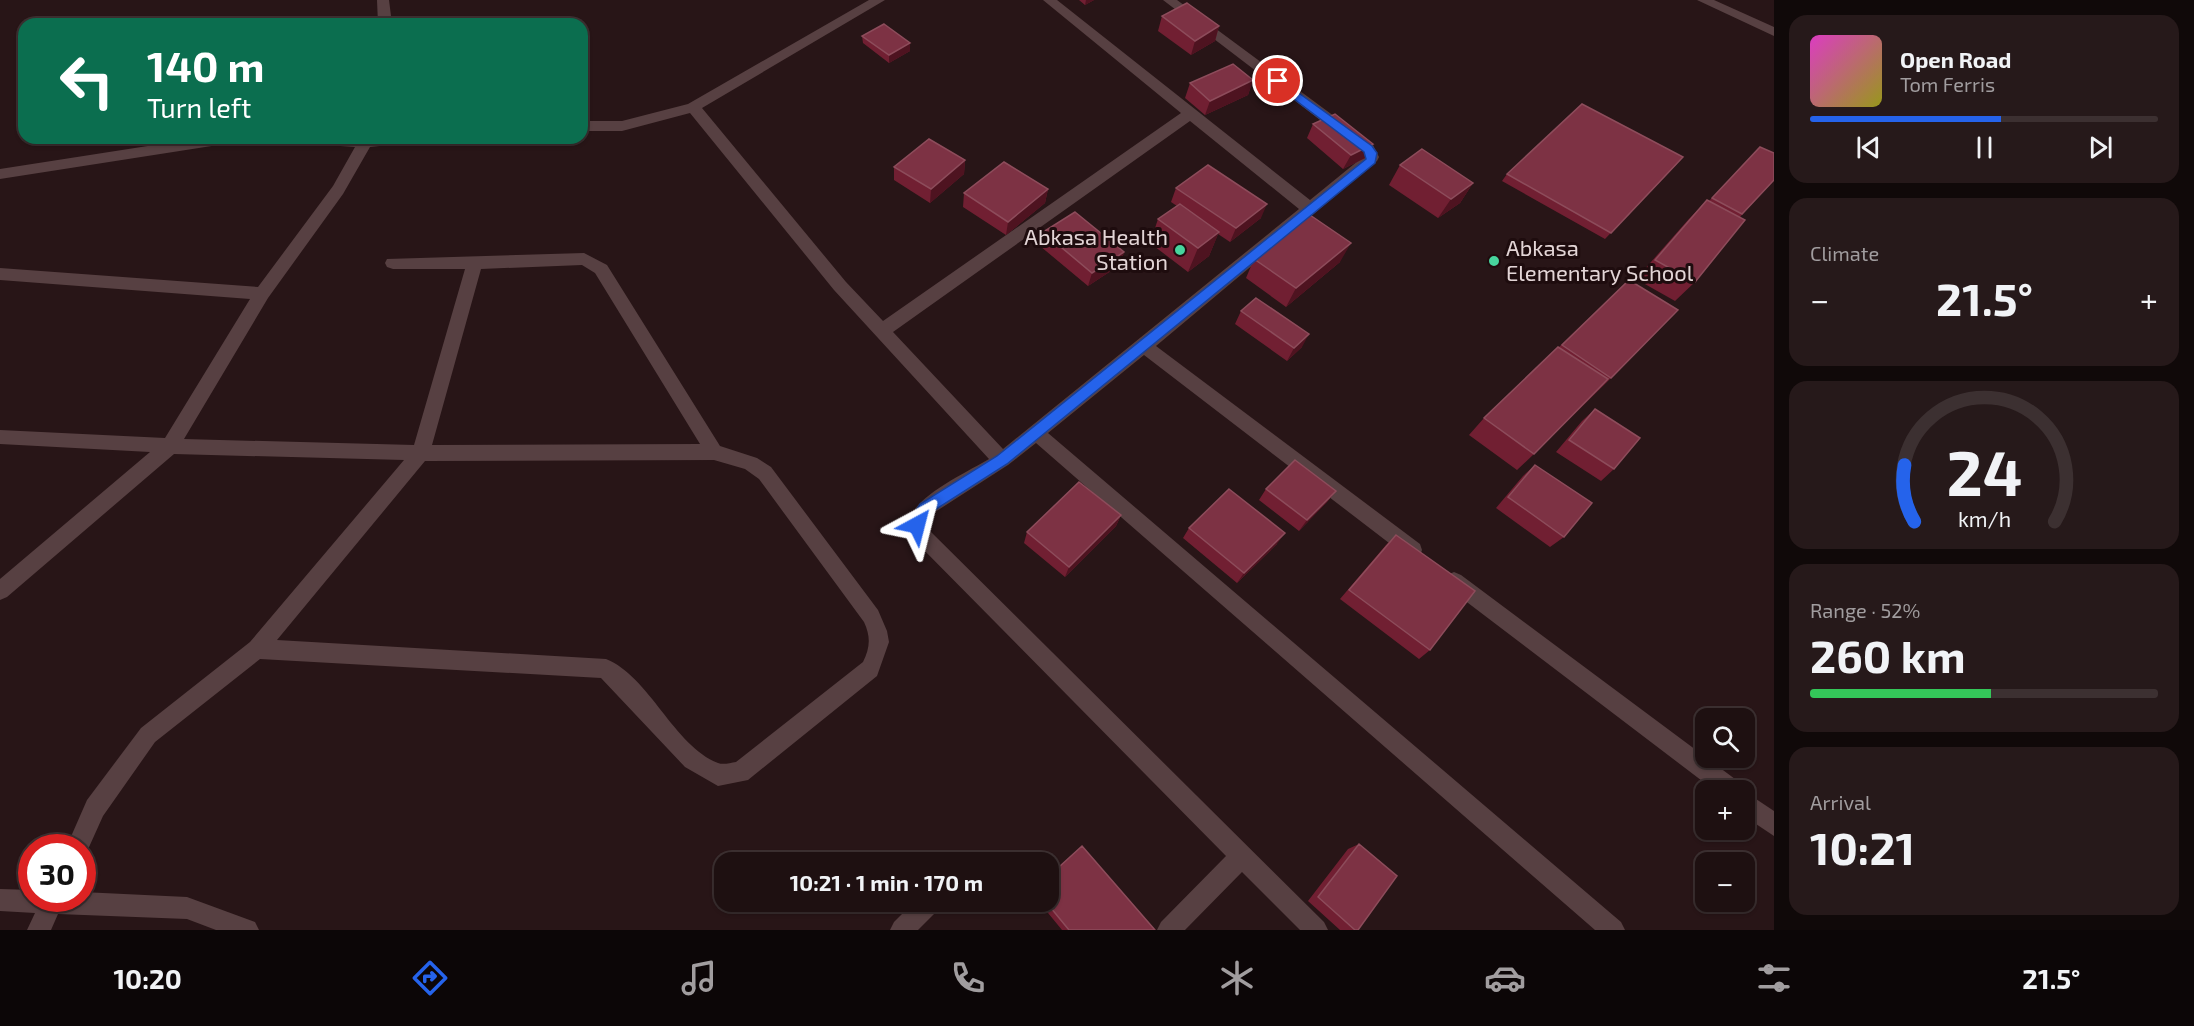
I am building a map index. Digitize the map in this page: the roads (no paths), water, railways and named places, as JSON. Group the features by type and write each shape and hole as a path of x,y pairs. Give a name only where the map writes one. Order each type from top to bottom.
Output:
{"street":[{"path":"382,0 384,18"},
{"path":"588,126 622,126 693,107 879,0"},
{"path":"1049,0 1310,209"},
{"path":"1169,0 1372,153 1371,160 1002,460 925,508 918,518 917,525 921,534 1316,930"},
{"path":"1703,0 1774,32"},
{"path":"693,107 840,286 1002,460"},
{"path":"881,331 1190,114"},
{"path":"0,174 192,144"},
{"path":"0,591 170,446 262,294 338,190 364,144"},
{"path":"393,263 584,259 595,263 601,268 714,452"},
{"path":"83,834 95,808 148,735 257,649 422,453 475,262"},
{"path":"0,274 262,294"},
{"path":"1144,346 1718,780"},
{"path":"1036,433 1612,930"},
{"path":"0,438 170,446 422,453 714,452 751,463 765,473 871,616 880,633 880,651 870,669 740,772 718,775 692,760 623,684 606,669 257,649"},
{"path":"1755,810 1774,825"},
{"path":"1169,930 1241,857"},
{"path":"0,900 18,900"},
{"path":"96,903 187,908 247,930"},
{"path":"39,930 47,912"},
{"path":"902,930 920,912"}],"place":[{"name":"Abkasa Health Station","path":"1180,250"},
{"name":"Abkasa Elementary School","path":"1494,261"}]}
